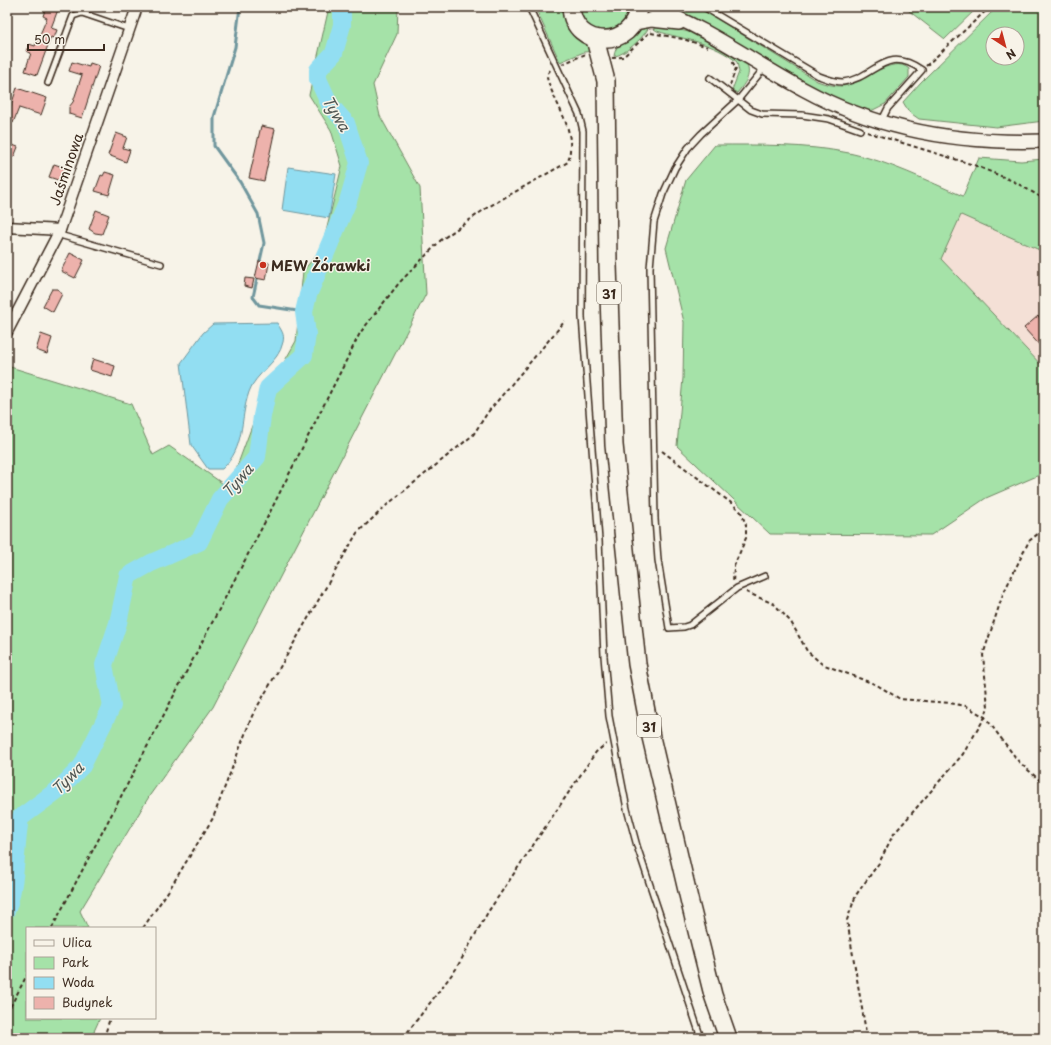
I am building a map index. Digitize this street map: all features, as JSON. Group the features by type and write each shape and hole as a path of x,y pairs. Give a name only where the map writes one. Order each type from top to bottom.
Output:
{"main road":[{"path":"570,7 577,26 602,50 605,40 615,38 626,32 634,24 638,7"},
{"name":"31","path":"602,50 606,81 608,265 614,445 638,664 651,738 690,903 713,995 728,1038"}],"street":[{"name":"Jaśminowa","path":"7,332 60,230 137,7"},
{"path":"650,7 716,36 819,97 858,114 931,134 983,141 1044,141"},
{"path":"634,24 652,27 685,23"},
{"path":"7,227 60,230"}],"lane":[{"path":"530,7 579,114 583,131 582,316 599,540 606,694 614,742 637,846 701,1038"},
{"path":"704,7 819,76 831,81 852,80 888,61 906,60 922,70 888,108 881,121"},
{"path":"48,83 73,16 82,13 129,29"},
{"path":"765,576 737,588 690,624 684,627 669,628 656,540 653,488 654,446 650,268 654,222 663,194 675,168 688,148 738,100 766,67"},
{"path":"710,78 751,110 762,114 802,114 829,119 860,130"},
{"path":"60,230 64,236 161,264"}],"path":[{"path":"922,70 990,7"},
{"path":"53,927 267,518 360,333 399,283 441,240 488,208 568,162 570,146 568,127 547,78 550,70 556,66 586,54 602,50 622,57 652,27 712,49"},
{"path":"727,57 733,62 736,68 735,74 727,91"},
{"path":"860,130 974,165 1013,182 1044,199"},
{"path":"144,927 169,890 213,818 252,716 357,533 388,504 472,435 488,412 564,321"},
{"path":"654,446 730,502 741,512 746,525 746,538 734,566 732,582 737,588 774,604 791,622 807,651 822,664 877,685 900,699 950,703 966,706 985,717 1019,762 1044,784"},
{"path":"866,1038 847,920 856,895 879,863 893,836 963,754 985,717 988,707 983,655 1003,594 1030,541 1044,529"},
{"path":"403,1038 456,969 492,906 596,752 604,744 614,742"},
{"path":"7,1013 26,977"},
{"path":"104,1038 110,1019"}],"shaded area":[{"path":"961,215 1044,252 1044,368 941,259"}],"green space":[{"path":"329,7 398,7 397,34 373,85 380,116 420,188 426,294 213,707 150,795 80,911 88,927 26,927 26,1019 100,1019 91,1038 7,1038 7,366 131,404 153,455 169,446 229,488 263,396 269,389 296,341 303,271 322,248 342,166 331,130 309,95"},
{"path":"535,7 566,7 595,51 584,52 560,62"},
{"path":"576,7 633,7 633,12 613,33 589,30"},
{"path":"662,7 698,7 817,81 823,83 839,86 850,84 886,67 894,65 902,65 909,69 909,77 885,104 869,112 806,85 731,39"},
{"path":"904,7 978,7 945,39"},
{"path":"997,7 1044,7 1044,121 996,127 919,119 909,112 903,102 921,82"},
{"path":"650,24 645,33 635,44 624,52 614,56 619,44 623,40 638,29"},
{"path":"655,24 697,34 746,62 748,67 748,75 737,93 732,90 739,72 737,62 728,55 709,46 657,31 654,29"},
{"path":"715,145 766,145 816,148 849,153 893,166 963,196 979,158 1021,161 1044,159 1044,252 961,215 941,259 1044,368 1044,473 986,498 931,535 770,534 677,446 683,378 684,322 666,248 686,180"}],"water":[{"path":"288,167 336,174 329,218 282,210"},
{"path":"277,323 283,337 281,349 277,356 252,385 246,403 241,433 235,452 230,461 222,469 208,469 191,445 181,363 203,333 213,324"}],"building":[{"path":"46,7 59,7 51,28 57,30 54,38 51,37 37,75 25,71 31,53 26,51 29,44 35,46 47,18 43,16"},
{"path":"72,62 89,67 90,63 99,66 82,118 69,114 69,107 73,102 82,75 69,71"},
{"path":"17,88 47,98 41,115 19,108 13,123 7,121 7,111 9,111"},
{"path":"261,126 275,129 264,181 249,178"},
{"path":"116,133 127,137 123,148 130,150 126,162 108,155"},
{"path":"7,143 18,147 14,157 7,154"},
{"path":"54,164 66,168 61,181 49,177"},
{"path":"105,172 115,175 109,195 95,191 101,175 103,176"},
{"path":"96,210 109,215 102,234 95,233 89,229"},
{"path":"70,253 84,260 75,278 61,271"},
{"path":"259,261 269,263 266,280 255,278"},
{"path":"245,278 254,279 252,288 244,286"},
{"path":"52,289 58,289 62,294 53,312 43,306"},
{"path":"1038,316 1044,323 1044,350 1024,328"},
{"path":"41,334 52,338 47,354 36,350"},
{"path":"93,359 115,366 112,377 90,370"}],"waterway":[{"path":"240,7 235,47 214,117 214,146 240,182 258,214 264,243 260,261"},
{"name":"Tywa","path":"7,909 13,887 20,818 59,789 82,766 112,706 104,665 118,623 128,576 151,563 199,542 220,499 257,457 262,416 268,388 304,355 307,334 304,312 308,295 348,201 359,163 346,123 330,105 318,79 318,70 334,53 342,25 342,7"},
{"path":"257,279 253,297 259,305 304,312"}],"place":[{"name":"MEW Żórawki","path":"263,265"}]}
